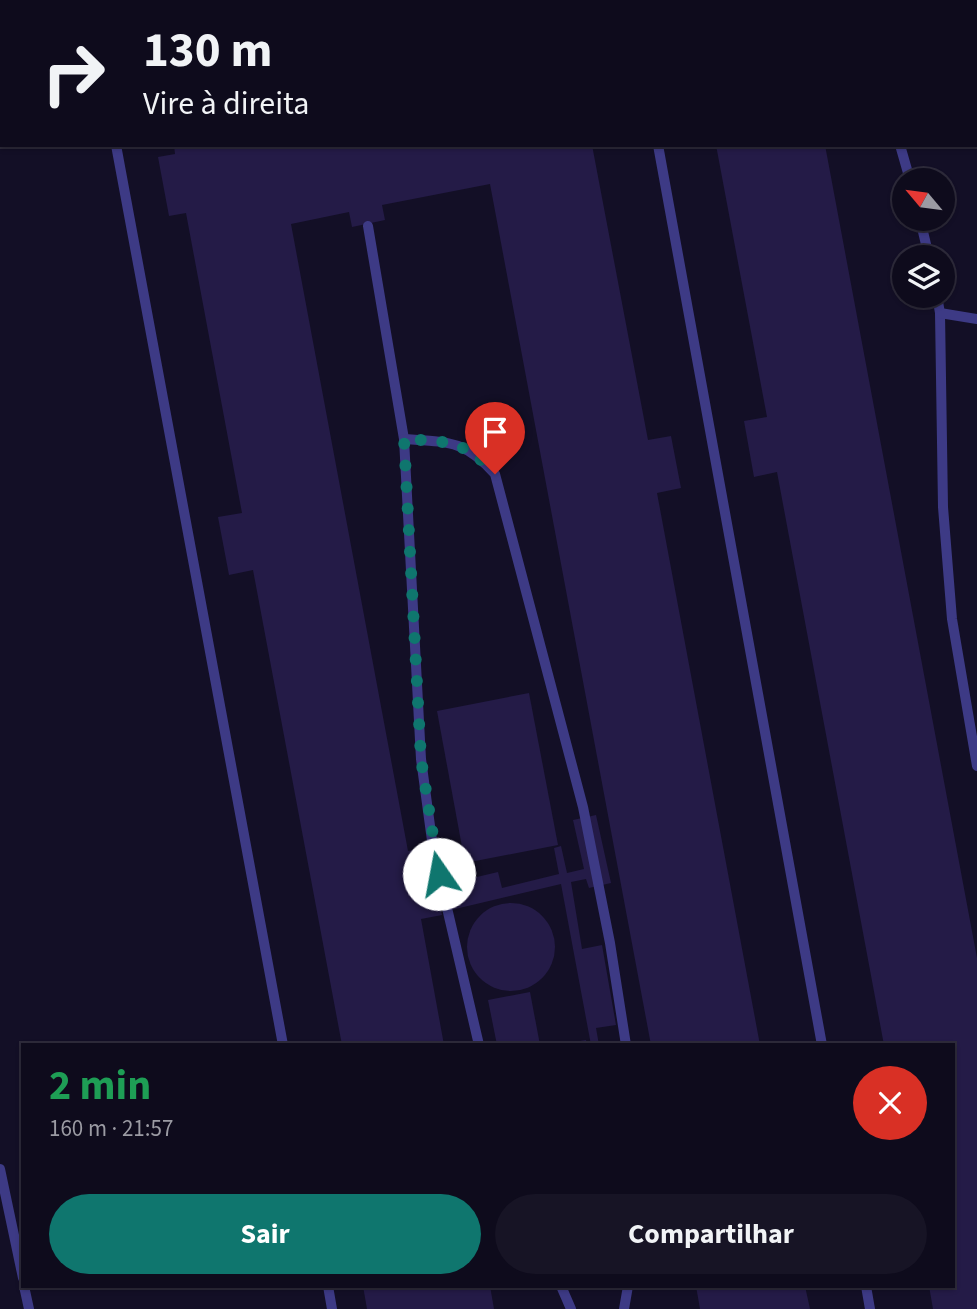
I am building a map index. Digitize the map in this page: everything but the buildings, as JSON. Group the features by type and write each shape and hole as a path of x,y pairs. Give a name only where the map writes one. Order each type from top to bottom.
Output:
{"lane":[{"path":"116,147 283,1043"},
{"path":"658,147 822,1043"},
{"path":"901,147 906,168"},
{"path":"368,226 404,439 421,759 433,848 479,1043"},
{"path":"939,308 943,507 952,619 977,766"},
{"path":"940,313 977,319"},
{"path":"404,439 457,443 478,454 495,474 583,807 610,943 626,1043"},
{"path":"0,1169 21,1269"},
{"path":"24,1288 29,1309"},
{"path":"328,1288 332,1309"},
{"path":"562,1288 571,1309"},
{"path":"624,1309 628,1288"},
{"path":"866,1288 870,1309"}],"route":[{"path":"439,874 421,759 404,439 457,443 478,454 495,474"}]}
